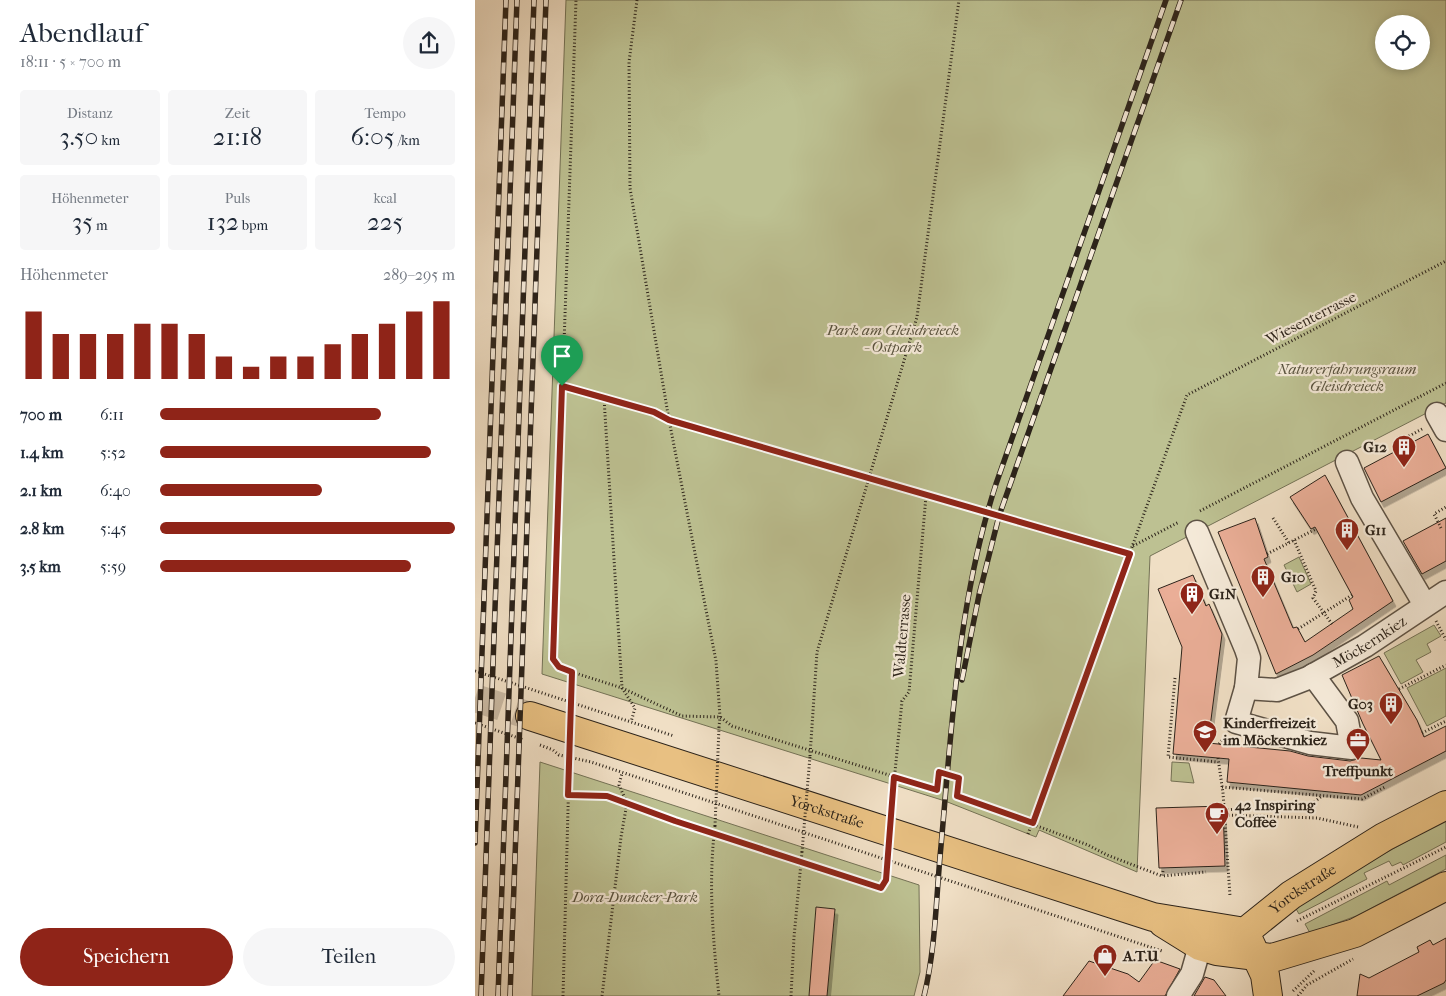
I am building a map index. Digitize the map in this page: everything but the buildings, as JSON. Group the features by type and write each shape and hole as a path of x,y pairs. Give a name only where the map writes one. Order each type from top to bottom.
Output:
{"main road":[{"name":"Yorckstraße","path":"528,728 1153,917 1245,932 1291,895 1384,837 1446,805"},
{"name":"Yorckstraße","path":"1153,917 1200,946 1272,958 1355,933 1446,886"},
{"path":"1245,932 1265,975 1281,993"}],"street":[{"path":"1347,462 1363,498 1425,605"},
{"path":"1192,522 1249,658 1246,688 1236,722 1310,743 1352,748 1347,721 1313,675"},
{"name":"Möckernkiez","path":"1246,688 1277,690 1313,675 1365,646 1446,592"},
{"path":"1178,996 1192,974 1200,946"}],"path":[{"path":"576,0 553,659 559,667 622,688 683,716 721,717 732,726 937,790 939,772 959,778 957,796 1033,823 1162,876 1206,872"},
{"path":"637,0 629,62 630,188 669,420 716,661 721,717 712,874 715,957 719,996"},
{"path":"791,996 817,652 917,317 959,0"},
{"name":"Wiesenterrasse","path":"1133,546 1187,395 1446,261"},
{"path":"1028,834 1133,546 1192,522 1446,383"},
{"path":"562,386 654,412 669,420 1130,554"},
{"path":"604,398 622,688 635,708 631,722"},
{"path":"1402,455 1396,443 1441,421"},
{"name":"Waldterrasse","path":"801,861 881,888 886,880 902,700 909,692 926,496"},
{"path":"1441,528 1434,514 1446,508"},
{"path":"1273,518 1289,543"},
{"path":"1267,554 1316,529"},
{"path":"1294,540 1316,590 1313,598 1332,624"},
{"path":"1298,628 1352,596"},
{"path":"1399,689 1446,665"},
{"path":"563,996 572,672"},
{"path":"1175,678 1168,757 1218,760 1225,813 1231,896"},
{"path":"1422,733 1446,721"},
{"path":"475,724 528,728"},
{"path":"536,744 553,750 559,755 591,762 1105,932"},
{"path":"602,996 621,837 627,803 619,785 623,774"},
{"path":"1222,787 1362,799 1385,787"},
{"path":"568,795 607,796 714,834 801,861"},
{"path":"1225,813 1313,803 1322,796"},
{"path":"1225,813 1317,818 1361,828"},
{"path":"1296,922 1446,847"},
{"path":"1162,876 1163,871"},
{"path":"1293,917 1299,928"},
{"path":"1298,996 1307,985 1360,954"},
{"path":"1281,993 1314,971"}],"green space":[{"name":"Park am Gleisdreieck - Ostpark","path":"566,0 1446,0 1446,403 1150,556 1137,872 1039,830 1036,837 945,801 542,674"},
{"path":"1299,557 1311,584 1297,592 1284,565"},
{"path":"1434,625 1441,636 1427,644 1431,652 1416,660 1423,672 1401,684 1384,653"},
{"path":"1446,668 1446,716 1427,726 1407,688"},
{"name":"Dora-Duncker-Park","path":"540,762 919,885 920,972 914,996 532,996"},
{"path":"1172,762 1189,763 1194,783 1171,781"},
{"path":"1446,820 1446,842 1403,865 1401,862 1392,866 1389,861 1364,873 1367,879 1299,914 1295,907 1358,868"},
{"path":"1446,855 1446,869 1356,916 1310,933 1305,924 1387,881 1389,885"}],"tunnel":[{"path":"475,698 530,716"}],"railway":[{"path":"475,843 506,0"},
{"path":"481,996 517,0"},
{"path":"498,996 534,0"},
{"path":"510,996 546,0"},
{"path":"924,996 933,940 958,663 973,573 983,528 996,484 1166,0"},
{"path":"962,680 979,595 999,516 1181,0"}],"place":[{"name":"G12","path":"1404,468"},
{"name":"G11","path":"1347,551"},
{"name":"G10","path":"1263,598"},
{"name":"G1N","path":"1192,615"},
{"name":"G03","path":"1391,725"},
{"name":"Kinderfreizeit im Möckernkiez","path":"1205,753"},
{"name":"Treffpunkt","path":"1358,761"},
{"name":"42 Inspiring Coffee","path":"1217,835"},
{"name":"A.T.U","path":"1105,977"}],"route":[{"path":"562,386 654,412 669,420 1130,554 1033,823 957,796 959,778 947,774 939,772 937,790 894,777 886,880 881,888 675,821 607,796 568,795 572,672 559,667 553,659 562,386"}],"park label":[{"name":"Naturerfahrungsraum Gleisdreieck","path":"1347,378"}]}
